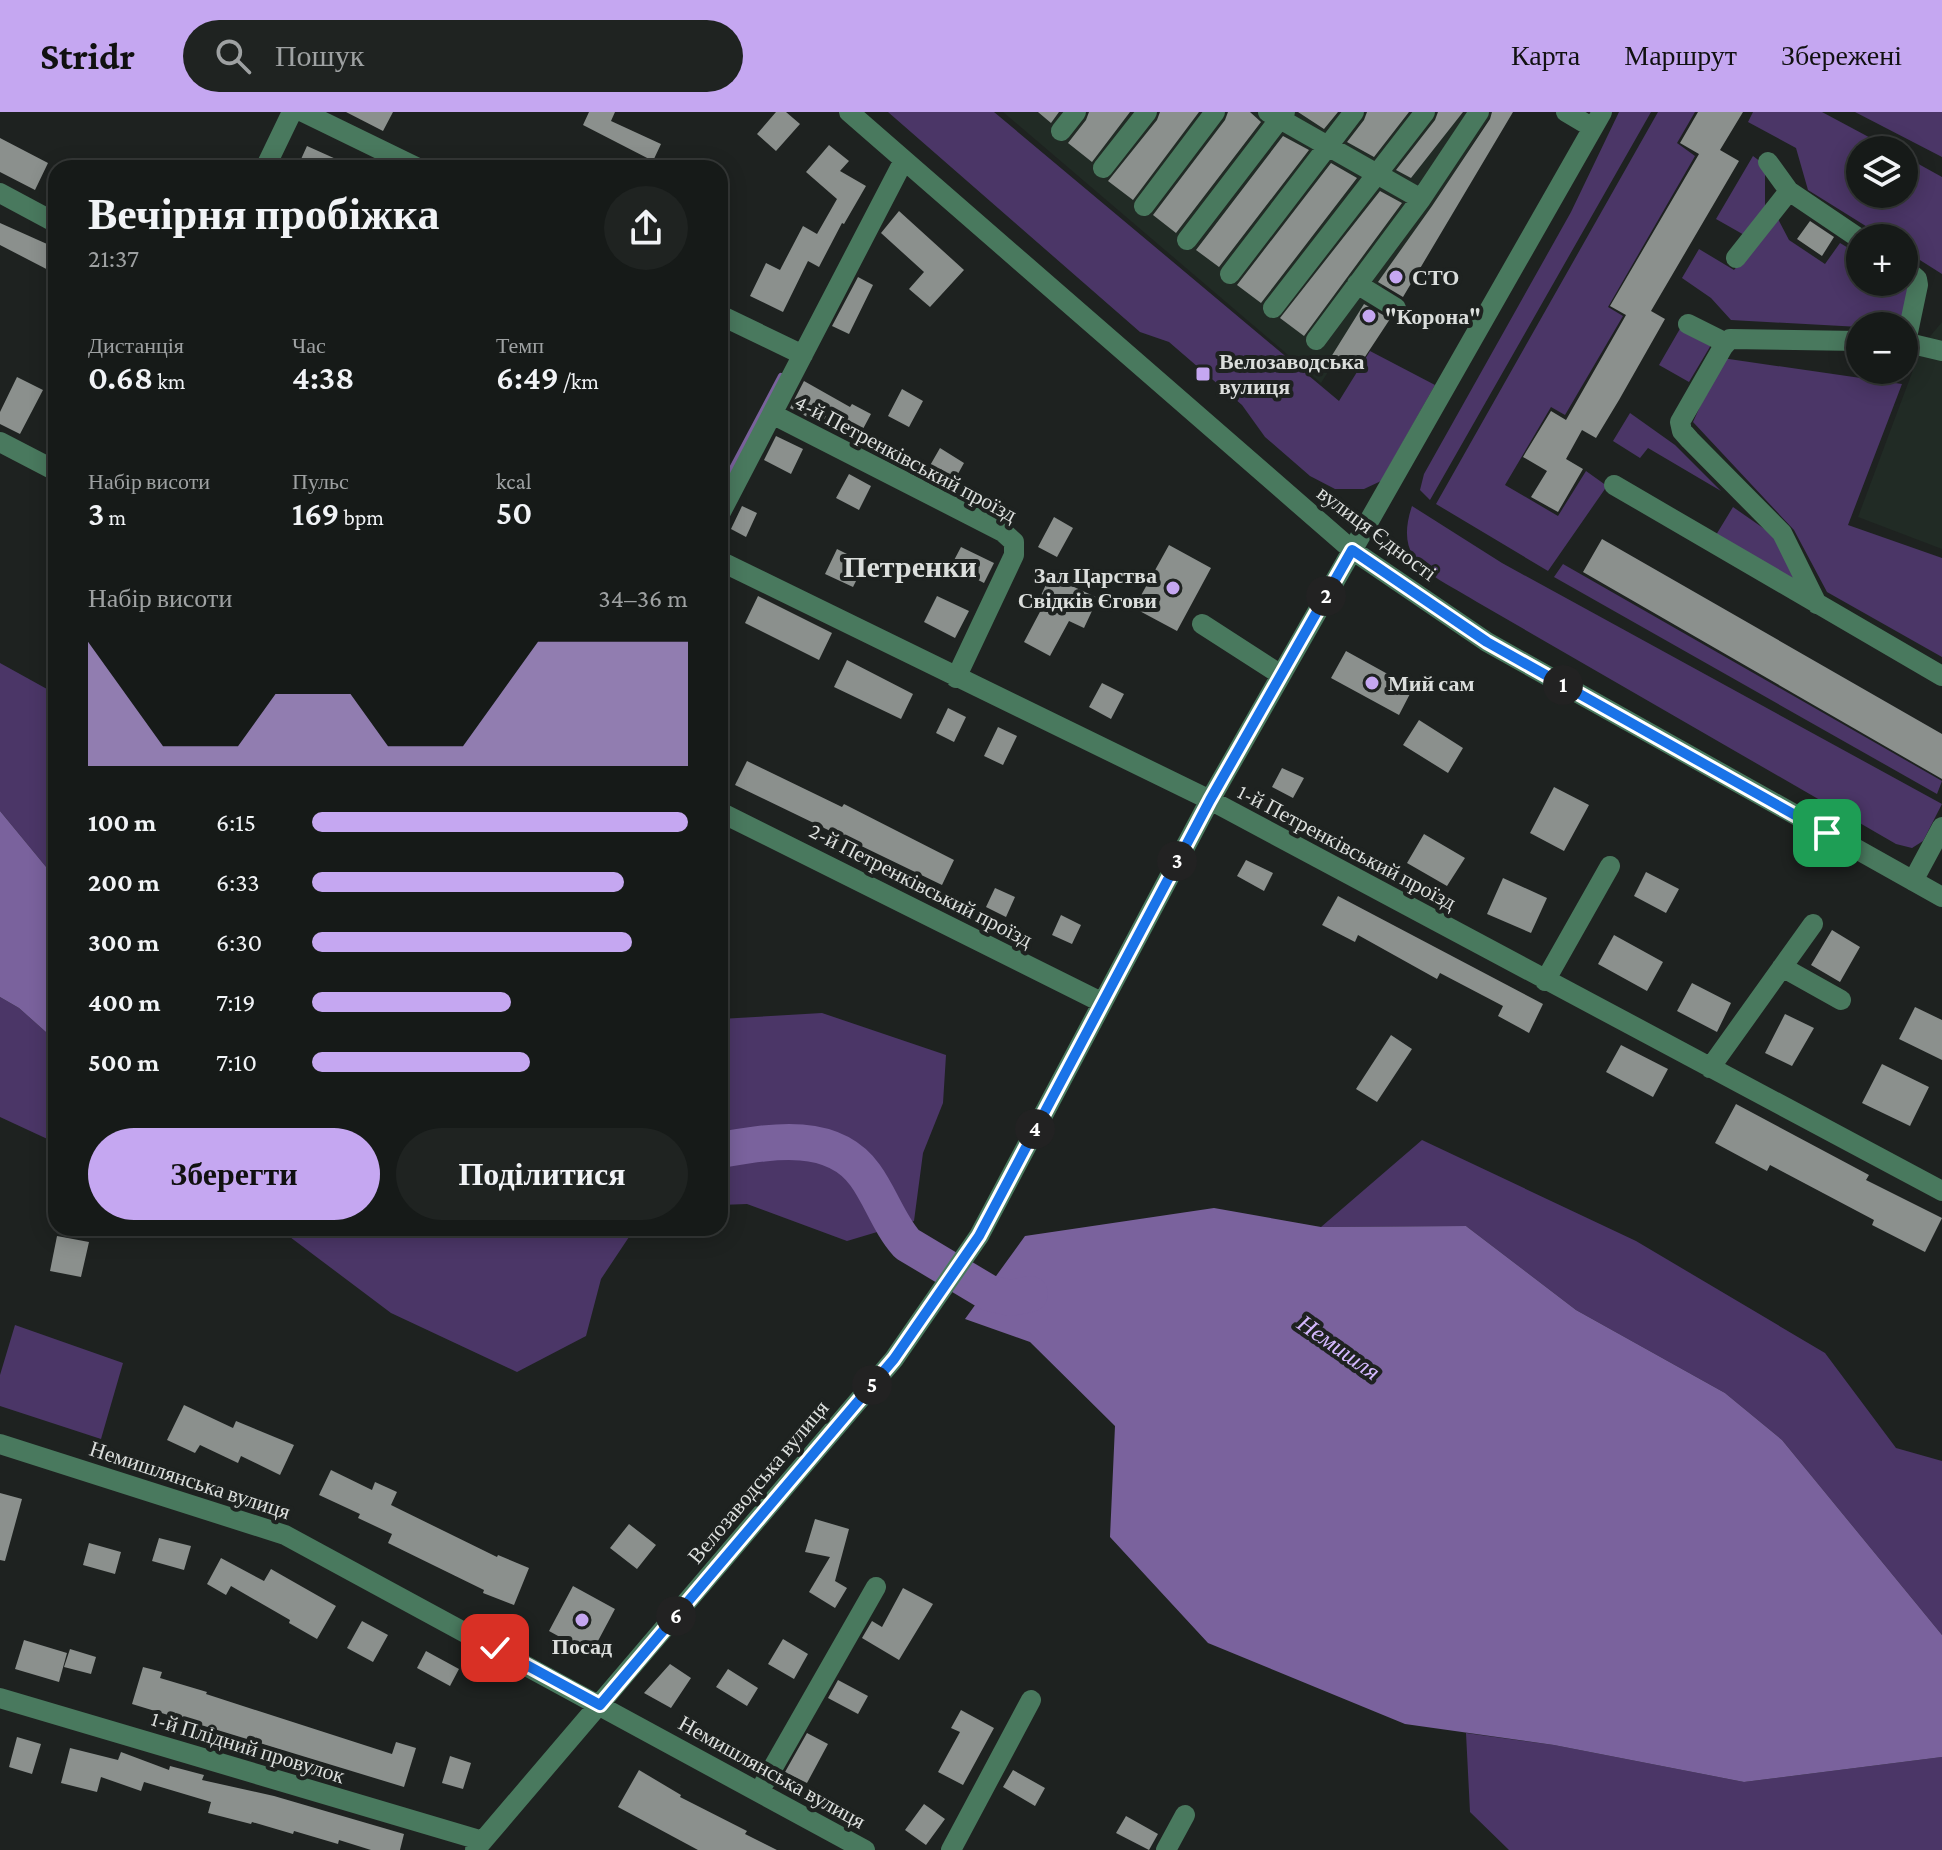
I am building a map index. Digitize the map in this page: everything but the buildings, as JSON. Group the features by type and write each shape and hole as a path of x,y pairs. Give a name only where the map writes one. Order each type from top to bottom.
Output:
{"street":[{"path":"269,160 292,112"},
{"path":"303,112 402,160"},
{"name":"вулиця Єдності","path":"849,112 1352,550 1487,642 1942,897"},
{"path":"1061,131 1076,112"},
{"path":"1103,168 1147,112"},
{"path":"1144,206 1215,112"},
{"path":"1230,274 1354,112"},
{"path":"1273,308 1425,112"},
{"path":"1316,340 1421,199 1479,112"},
{"path":"1566,112 1597,120"},
{"path":"1187,240 1277,115 1421,199"},
{"name":"Велозаводська вулиця","path":"479,1846 884,1371 979,1236 1210,800 1597,120"},
{"path":"728,499 904,160"},
{"path":"1768,162 1789,191 1846,230"},
{"path":"1736,258 1789,191"},
{"path":"0,193 48,219"},
{"path":"1357,284 1396,308"},
{"path":"728,319 803,355"},
{"path":"1688,324 1726,343"},
{"path":"1817,604 1782,533 1681,429 1680,422 1726,343 1734,339 1846,341"},
{"path":"1918,345 1942,351"},
{"name":"4-й Петренківський проїзд","path":"772,414 1003,532 1014,542 1014,555 956,678"},
{"path":"0,442 48,467"},
{"path":"1614,485 1942,676"},
{"name":"1-й Петренківський проїзд","path":"728,565 1210,800 1942,1191"},
{"path":"1202,624 1281,675"},
{"name":"2-й Петренківський проїзд","path":"728,816 1101,1002"},
{"path":"1913,881 1942,827"},
{"path":"1545,981 1610,866"},
{"path":"1710,1068 1813,924"},
{"path":"1782,967 1841,1000"},
{"name":"Немишлянська вулиця","path":"0,1444 285,1535 865,1850"},
{"path":"759,1792 876,1587"},
{"name":"1-й Плідний провулок","path":"0,1698 479,1846"},
{"path":"951,1850 1031,1700"},
{"path":"1166,1850 1185,1815"}],"shaded area":[{"path":"888,112 994,112 1339,401 1370,351 1435,385 1381,481 1364,489 1335,489 1310,476 1265,437 1242,405 1169,342 1140,332"},
{"path":"1003,112 1493,112 1321,383"},
{"path":"1619,112 1651,112 1430,500 1420,490 1424,474 1571,212"},
{"path":"1658,112 1695,112 1677,143 1695,156 1608,307 1623,316 1565,415 1551,407 1505,485 1558,516 1586,471 1607,486 1548,571 1436,504"},
{"path":"1753,112 1822,112 1867,136 1846,136 1846,208 1918,208 1918,164 1942,177 1942,274 1918,259 1918,224 1863,224 1808,190 1796,148 1748,122"},
{"path":"1855,112 1942,112 1942,157 1918,145 1918,136 1901,136"},
{"path":"1753,156 1765,165 1765,208 1746,236 1716,219"},
{"path":"1778,219 1789,240 1825,264 1840,243 1846,247 1846,296 1908,296 1906,312 1846,312 1846,326 1731,320 1711,298 1682,278 1699,249 1734,270"},
{"path":"1942,322 1942,549 1858,517 1908,384 1918,384 1918,357 1922,346"},
{"path":"1681,327 1711,345 1689,382 1659,365"},
{"path":"1722,358 1846,376 1846,384 1902,384 1848,525 1942,558 1942,657 1827,592 1794,530 1693,422"},
{"path":"1630,413 1675,445 1721,491 1648,448 1640,458 1613,441"},
{"path":"1412,506 1502,563 1942,804 1923,841 1912,848 1896,844 1433,575 1421,566 1408,542 1407,526"},
{"path":"1733,507 1776,537 1801,586 1716,535"},
{"path":"1563,564 1942,781 1937,794 1554,577"},
{"path":"0,663 48,690 48,869 0,811"},
{"path":"0,997 19,1008 48,1034 48,1139 0,1117"},
{"path":"822,1013 946,1055 943,1103 923,1153 914,1221 847,1241 747,1204 728,1205 728,1019"},
{"path":"1422,1140 1636,1241 1825,1353 1896,1448 1942,1461 1942,1635 1782,1440 1725,1393 1576,1310 1466,1226 1321,1227"},
{"path":"289,1236 630,1236 601,1279 586,1336 517,1372 391,1313"},
{"path":"15,1325 123,1363 101,1439 0,1406 0,1375"},
{"path":"1466,1733 1554,1745 1744,1782 1942,1757 1942,1850 1509,1850 1470,1812"}],"water":[{"path":"0,811 48,869 48,1034 19,1008 0,997"},
{"path":"1214,1208 1321,1227 1466,1226 1576,1310 1725,1393 1782,1440 1942,1635 1942,1757 1744,1782 1554,1745 1405,1724 1208,1643 1110,1537 1115,1426 1030,1342 965,1319 1025,1236"}],"waterway":[{"path":"728,476 781,376"},
{"name":"Немишля","path":"728,1149 798,1142 835,1151 851,1160 865,1175 907,1244 989,1293 1010,1298 1030,1294"}],"place":[{"name":"СТО","path":"1396,277"},
{"name":"\"Корона\"","path":"1369,316"},
{"name":"Велозаводська вулиця","path":"1203,374"},
{"name":"Зал Царства Свідків Єгови","path":"1173,588"},
{"name":"Мий сам","path":"1372,683"},
{"name":"Посад","path":"582,1620"}],"district":[{"name":"Петренки","path":"910,566"}],"route":[{"path":"495,1648 600,1705 894,1359 979,1236 1210,800 1352,550 1487,642 1827,833"}]}
